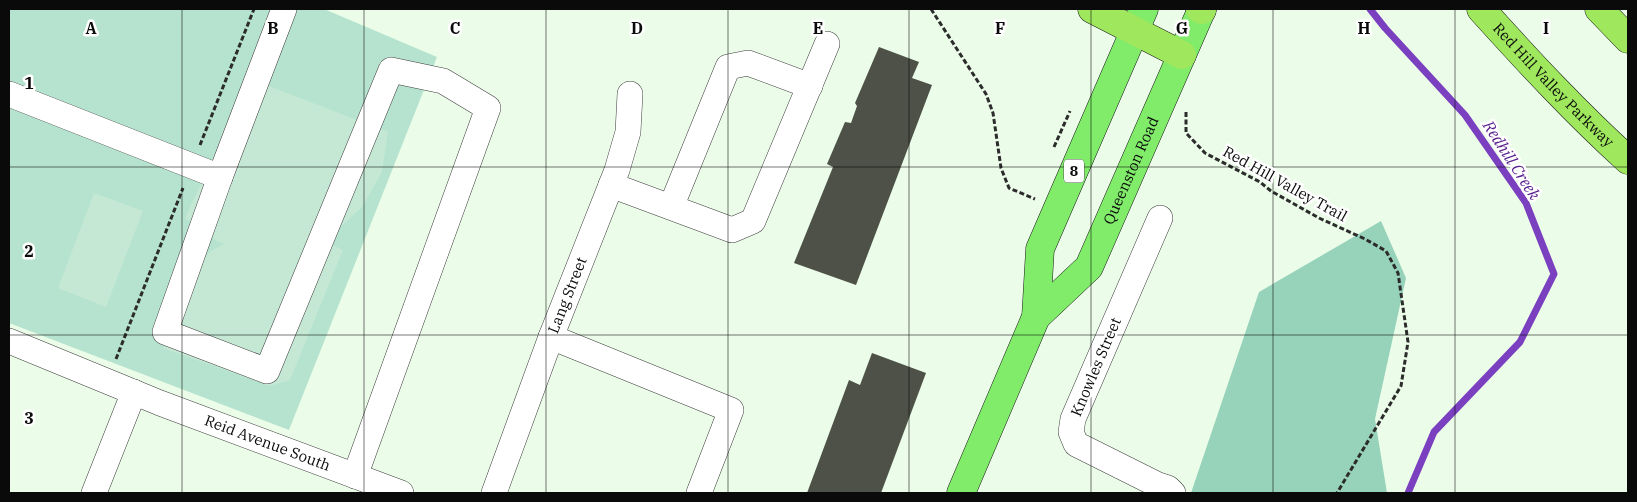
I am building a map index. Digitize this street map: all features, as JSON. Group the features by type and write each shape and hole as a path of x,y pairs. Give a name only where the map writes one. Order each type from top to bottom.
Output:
{"highway":[{"path":"1092,9 1138,20 1182,55"},
{"name":"Red Hill Valley Parkway","path":"1481,9 1526,58 1628,160"},
{"path":"1599,9 1628,39"}],"main road":[{"name":"Queenston Road","path":"1036,317 1089,267 1202,9"},
{"name":"Queenston Road","path":"961,493 1036,317 1040,249 1138,20"}],"street":[{"path":"284,9 220,177 165,332 267,371 391,70 443,81 488,108 355,476"},
{"path":"611,185 732,230 752,221 827,44"},
{"path":"671,207 728,67 748,63 810,86"},
{"path":"9,94 220,177"},
{"name":"Lang Street","path":"494,493 551,337 611,185 628,132 630,94"},
{"name":"Knowles Street","path":"1160,218 1073,419 1071,432 1076,444 1156,484 1168,488 1173,493"},
{"path":"551,337 731,410 699,493"},
{"name":"Reid Avenue South","path":"9,341 134,392 401,493"},
{"path":"94,493 134,392"}],"path":[{"path":"107,381 254,9"},
{"path":"931,9 986,94 993,113 1001,168 1008,188 1035,199"},
{"name":"Red Hill Valley Trail","path":"1205,153 1260,182 1271,192 1319,218 1386,251 1398,274 1408,342 1401,386 1337,493"}],"green space":[{"path":"9,9 324,9 437,57 289,430 9,323"},
{"path":"264,84 388,132 382,172 362,207 333,234 321,240 343,250 290,380 270,386 163,348 173,309 183,285 198,263 212,251 225,244 217,241 185,218 244,92"},
{"path":"94,193 143,211 106,307 58,288"},
{"path":"1381,221 1406,278 1375,419 1387,493 1191,493 1259,292"}],"building":[{"path":"879,47 919,62 912,78 932,85 856,285 794,263 833,167 827,164 845,122 851,123 857,106 855,103"},
{"path":"872,353 926,373 881,493 807,493 849,380 860,385"}],"waterway":[{"name":"Redhill Creek","path":"1370,9 1385,28 1465,115 1526,203 1554,274 1520,342 1434,432 1408,493"}]}
